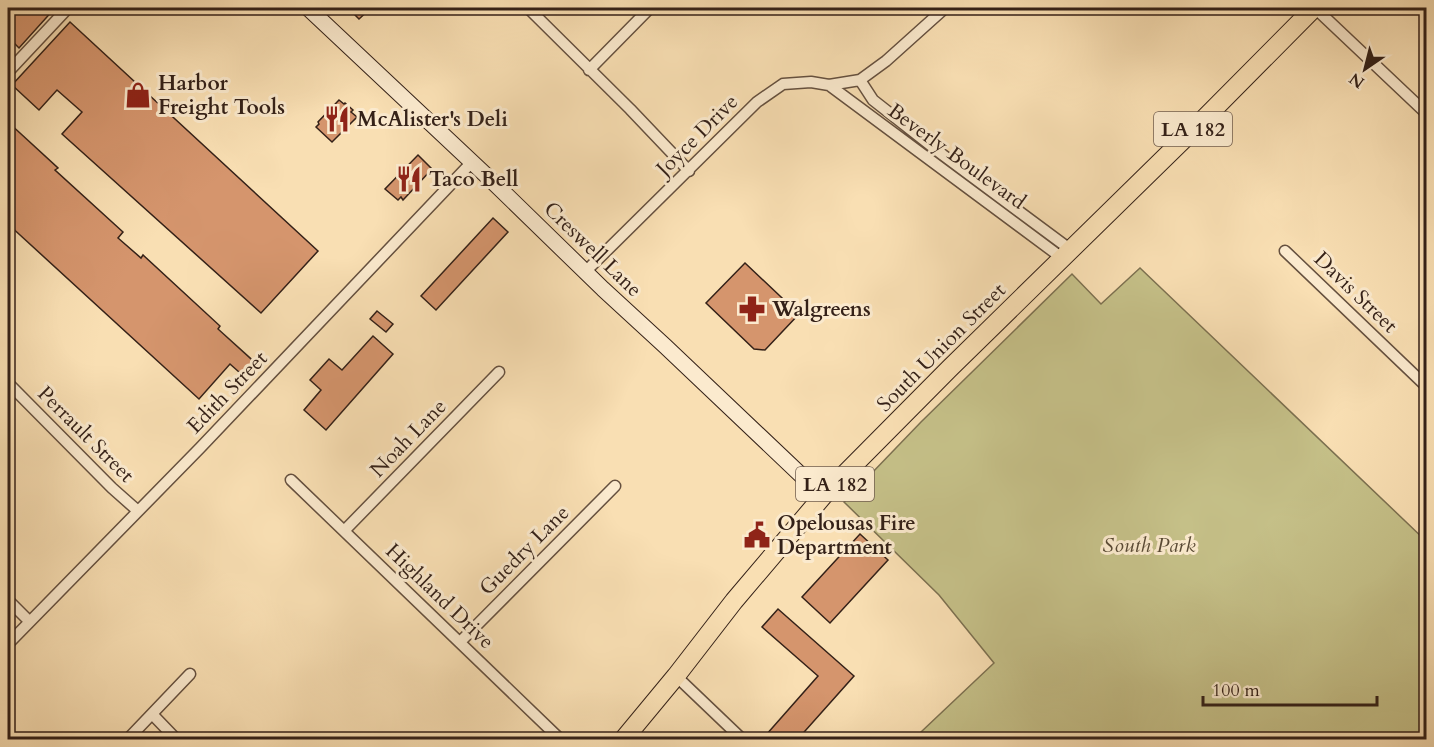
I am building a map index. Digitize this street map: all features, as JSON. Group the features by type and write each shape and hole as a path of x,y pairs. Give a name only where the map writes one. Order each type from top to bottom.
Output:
{"main road":[{"name":"Creswell Lane","path":"308,8 823,496"},
{"name":"South Union Street","path":"623,740 734,601 823,496 1315,8"}],"street":[{"path":"8,72 68,8"},
{"path":"528,8 689,171"},
{"path":"589,70 650,8"},
{"path":"860,80 886,61 945,8"},
{"path":"1315,8 1426,113"},
{"name":"Joyce Drive","path":"585,272 757,102 783,84 811,82 830,85 860,80"},
{"name":"Beverly Boulevard","path":"860,80 873,100 1066,254"},
{"name":"Beverly Boulevard","path":"830,85 865,113 1066,254"},
{"path":"865,113 873,100"},
{"name":"Edith Street","path":"8,644 471,163"},
{"name":"Davis Street","path":"1285,251 1426,386"},
{"name":"Noah Lane","path":"344,531 499,372"},
{"name":"Perrault Street","path":"8,383 112,488 138,511"},
{"name":"Highland Drive","path":"291,480 561,740"},
{"name":"Guedry Lane","path":"460,642 615,486"},
{"path":"8,600 29,621"},
{"path":"127,740 190,674"},
{"path":"676,676 743,740"},
{"path":"152,714 177,740"}],"green space":[{"name":"South Park","path":"1140,268 1426,541 1426,739 929,740 921,732 994,663 939,595 844,502 921,422 1072,274 1101,304"}],"building":[{"path":"8,8 55,8 19,48 8,37"},
{"path":"348,8 371,8 359,19"},
{"path":"70,22 318,251 261,313 62,134 82,112 57,90 39,110 12,85"},
{"name":"McAlister's Deli","path":"339,100 353,110 351,112 357,117 332,142 316,127"},
{"path":"8,122 58,168 55,170 123,232 118,238 141,258 143,255 220,326 218,329 260,367 248,380 230,364 199,399 8,224"},
{"name":"Taco Bell","path":"418,155 432,169 403,200 401,197 398,200 385,189"},
{"path":"493,218 508,232 436,310 421,296"},
{"name":"Walgreens","path":"745,263 799,314 765,350 754,349 706,303"},
{"path":"377,311 393,324 386,332 370,319"},
{"path":"373,336 393,354 326,430 304,410 321,390 310,380 329,359 342,370"},
{"path":"860,534 888,560 830,623 802,597"},
{"path":"778,609 854,676 797,740 771,740 766,735 818,676 762,627"}],"place":[{"name":"Harbor Freight Tools","path":"138,95"},
{"name":"McAlister's Deli","path":"337,119"},
{"name":"Taco Bell","path":"409,179"},
{"name":"Walgreens","path":"752,309"},
{"name":"Opelousas Fire Department","path":"757,535"}]}
